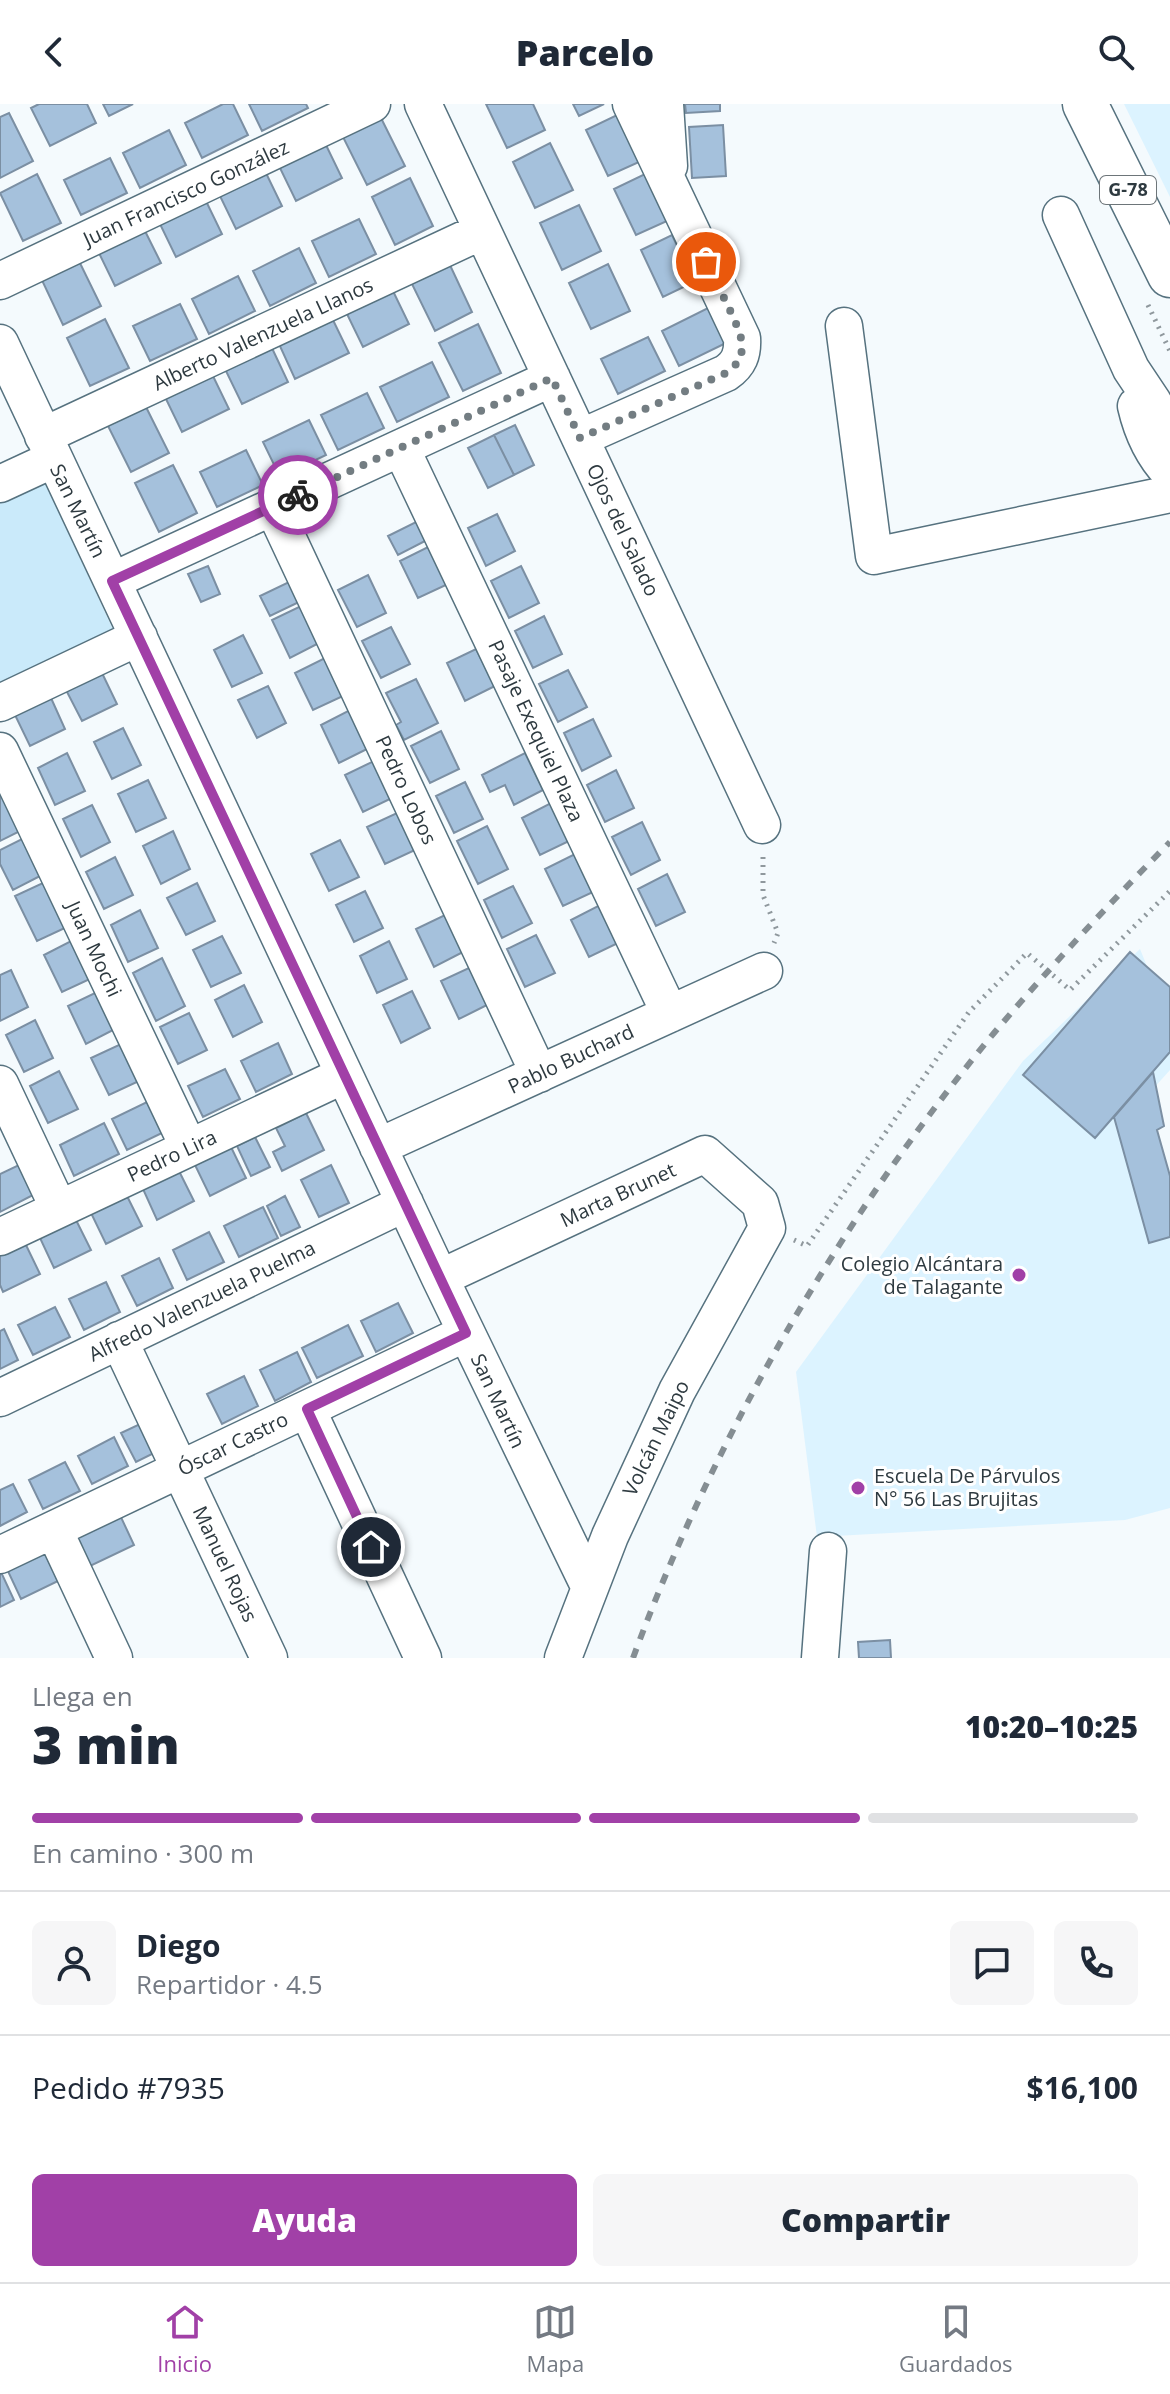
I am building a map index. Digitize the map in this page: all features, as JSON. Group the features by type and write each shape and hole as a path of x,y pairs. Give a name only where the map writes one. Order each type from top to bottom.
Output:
{"main road":[{"name":"G-78","path":"1085,104 1170,275"}],"street":[{"name":"Juan Francisco González","path":"0,281 372,104"},
{"name":"Ojos del Salado","path":"423,104 762,825"},
{"path":"580,438 726,373 740,358 742,338 631,104"},
{"path":"665,104 670,187"},
{"path":"1061,215 1131,369 1170,432"},
{"name":"Alberto Valenzuela Llanos","path":"0,484 48,448 482,231"},
{"path":"844,326 874,556 1170,494"},
{"name":"San Martín","path":"0,343 466,1333 590,1588"},
{"path":"1131,369 1144,432 1170,473"},
{"path":"112,581 552,378"},
{"name":"Pasaje Exequiel Plaza","path":"401,448 670,1014"},
{"name":"Pedro Lobos","path":"273,507 539,1074"},
{"path":"0,703 139,637"},
{"name":"Juan Mochi","path":"0,751 189,1148"},
{"name":"Pablo Buchard","path":"378,1147 764,971"},
{"name":"Pedro Lira","path":"0,1237 344,1075"},
{"path":"0,1084 59,1209"},
{"name":"Marta Brunet","path":"440,1278 705,1154 760,1203 767,1228"},
{"name":"Alfredo Valenzuela Puelma","path":"0,1398 405,1203"},
{"name":"Volcán Maipo","path":"563,1658 631,1487 677,1391 767,1228"},
{"name":"Óscar Castro","path":"0,1555 466,1333"},
{"name":"Manuel Rojas","path":"119,1340 269,1658"},
{"path":"307,1409 423,1658"},
{"path":"54,1530 114,1658"},
{"path":"820,1658 828,1551"}],"path":[{"path":"762,825 763,895 778,933 764,971"},
{"path":"767,1228 807,1246 969,1012 1027,953 1070,990 1170,891"}],"shaded area":[{"path":"1124,104 1170,104 1170,197 1127,110"},
{"path":"44,480 116,636 0,690 0,501"},
{"name":"Colegio Alcántara de Talagante","path":"1140,949 1170,1023 1170,1070 1143,1100 1170,1178 1170,1508 1125,1520 817,1537 796,1372 1023,1061"}],"building":[{"path":"39,104 87,104 96,123 50,146 31,108"},
{"path":"103,104 133,104 109,116"},
{"path":"223,104 233,104 248,135 202,158 185,123"},
{"path":"249,104 306,104 308,108 262,131"},
{"path":"486,104 533,104 545,130 507,148"},
{"path":"573,104 604,104 579,116"},
{"path":"685,104 720,104 720,111 686,113"},
{"path":"9,113 33,161 0,178 0,117"},
{"path":"617,115 639,162 608,176 586,130"},
{"path":"381,118 405,166 367,185 343,137"},
{"path":"723,125 726,176 692,178 689,127"},
{"path":"169,130 186,165 140,188 123,153"},
{"path":"325,143 342,178 296,201 279,166"},
{"path":"550,143 573,190 535,208 513,162"},
{"path":"110,158 127,193 81,215 64,180"},
{"path":"265,171 282,206 236,229 219,194"},
{"path":"37,174 61,223 23,241 0,193"},
{"path":"645,174 667,221 636,235 614,189"},
{"path":"410,178 433,226 395,245 372,197"},
{"path":"205,199 222,234 176,257 159,222"},
{"path":"579,205 601,251 562,270 540,223"},
{"path":"359,219 376,254 329,277 312,241"},
{"path":"144,229 161,263 115,286 98,251"},
{"path":"672,235 694,282 663,297 641,250"},
{"path":"299,248 316,283 270,306 253,271"},
{"path":"77,257 101,306 63,325 40,276"},
{"path":"449,263 472,312 435,331 411,282"},
{"path":"608,264 630,311 591,329 569,283"},
{"path":"238,276 255,311 209,334 192,299"},
{"path":"392,289 409,324 363,347 346,312"},
{"path":"180,304 197,339 150,361 133,326"},
{"path":"708,308 726,343 679,366 662,331"},
{"path":"332,318 349,353 295,379 279,344"},
{"path":"105,319 129,368 90,386 67,338"},
{"path":"478,324 501,373 463,391 439,343"},
{"path":"648,337 665,371 618,394 601,359"},
{"path":"271,346 288,382 242,404 225,369"},
{"path":"432,362 449,397 397,422 380,387"},
{"path":"212,374 229,409 182,432 165,397"},
{"path":"367,393 384,428 338,450 321,415"},
{"path":"145,405 169,453 131,472 107,424"},
{"path":"309,420 326,455 280,477 263,442"},
{"path":"515,425 534,465 514,475 494,435"},
{"path":"494,435 514,475 488,488 468,448"},
{"path":"246,450 263,485 217,507 200,472"},
{"path":"173,465 197,513 159,532 135,483"},
{"path":"497,514 515,551 486,566 468,528"},
{"path":"418,521 427,540 398,555 388,536"},
{"path":"430,546 448,584 418,598 400,561"},
{"path":"208,566 220,594 201,602 188,574"},
{"path":"521,566 539,603 509,618 491,581"},
{"path":"368,575 386,613 357,627 338,590"},
{"path":"289,582 299,602 270,616 260,596"},
{"path":"301,606 319,643 290,658 272,620"},
{"path":"544,616 562,654 533,668 515,631"},
{"path":"391,627 410,664 381,678 362,641"},
{"path":"243,635 262,673 232,687 214,650"},
{"path":"476,649 495,686 465,701 447,663"},
{"path":"325,658 343,696 313,710 295,673"},
{"path":"568,670 587,707 558,722 539,684"},
{"path":"102,673 117,704 82,721 66,690"},
{"path":"416,679 438,723 404,740 396,725 401,722 386,693"},
{"path":"268,686 286,723 257,738 238,700"},
{"path":"51,698 65,729 30,746 15,715"},
{"path":"350,710 369,748 339,763 321,725"},
{"path":"593,719 611,756 582,771 564,733"},
{"path":"123,728 141,765 112,779 94,742"},
{"path":"441,731 459,769 430,783 411,746"},
{"path":"67,753 85,791 55,805 38,768"},
{"path":"525,753 543,790 514,805 505,785 490,792 482,775"},
{"path":"374,761 392,798 363,812 345,775"},
{"path":"616,770 634,808 605,822 587,785"},
{"path":"148,780 166,818 136,832 118,794"},
{"path":"465,782 483,819 454,833 436,796"},
{"path":"0,788 20,831 0,841"},
{"path":"551,803 569,841 540,855 522,818"},
{"path":"92,805 110,842 81,857 63,819"},
{"path":"397,813 415,850 385,864 367,827"},
{"path":"642,822 660,860 631,875 612,837"},
{"path":"487,826 508,869 478,884 457,841"},
{"path":"173,831 190,869 161,884 143,846"},
{"path":"24,838 42,875 13,890 0,864 0,850"},
{"path":"340,840 359,877 329,891 311,854"},
{"path":"575,854 593,892 563,906 545,869"},
{"path":"115,857 133,895 104,909 86,872"},
{"path":"667,874 685,912 656,926 638,889"},
{"path":"45,882 67,927 37,941 15,896"},
{"path":"197,883 215,921 186,935 167,898"},
{"path":"513,886 532,923 502,938 484,900"},
{"path":"365,891 383,928 354,942 336,905"},
{"path":"600,905 618,943 589,957 571,920"},
{"path":"140,910 158,948 128,962 111,925"},
{"path":"445,915 463,952 434,967 416,929"},
{"path":"536,935 555,973 525,987 507,949"},
{"path":"222,936 241,973 211,987 193,950"},
{"path":"73,940 92,978 62,992 44,955"},
{"path":"389,941 407,979 377,993 360,956"},
{"path":"1130,952 1170,987 1170,1052 1095,1138 1023,1075"},
{"path":"162,958 185,1006 156,1021 133,973"},
{"path":"471,967 489,1004 459,1019 441,981"},
{"path":"11,970 28,1007 0,1021 0,975"},
{"path":"244,985 262,1022 233,1037 215,1000"},
{"path":"412,991 430,1028 401,1043 383,1005"},
{"path":"97,992 115,1029 86,1044 68,1006"},
{"path":"189,1013 207,1050 178,1064 160,1027"},
{"path":"35,1020 53,1058 24,1072 6,1035"},
{"path":"278,1043 292,1074 256,1092 241,1061"},
{"path":"121,1044 139,1081 109,1095 91,1058"},
{"path":"225,1069 240,1099 203,1117 188,1086"},
{"path":"59,1071 78,1109 48,1123 30,1086"},
{"path":"1153,1072 1164,1126 1157,1130 1170,1176 1170,1237 1149,1243 1114,1117"},
{"path":"149,1101 164,1132 127,1150 112,1119"},
{"path":"306,1113 324,1150 282,1171 273,1152 285,1146 276,1128"},
{"path":"104,1123 119,1154 74,1176 60,1145"},
{"path":"255,1137 270,1167 251,1176 237,1146"},
{"path":"231,1147 246,1178 210,1196 195,1165"},
{"path":"21,1164 35,1194 0,1212 0,1174"},
{"path":"331,1165 349,1203 319,1217 301,1180"},
{"path":"179,1171 194,1201 157,1220 143,1189"},
{"path":"127,1196 142,1226 106,1244 91,1213"},
{"path":"285,1196 300,1227 281,1236 267,1206"},
{"path":"263,1207 278,1238 239,1257 224,1226"},
{"path":"76,1220 91,1250 54,1268 40,1238"},
{"path":"209,1232 224,1262 187,1280 173,1250"},
{"path":"25,1243 40,1274 3,1292 0,1285 0,1255"},
{"path":"159,1258 173,1288 137,1306 122,1276"},
{"path":"106,1282 120,1312 84,1330 69,1299"},
{"path":"398,1303 413,1333 376,1352 361,1321"},
{"path":"55,1307 70,1337 33,1355 18,1325"},
{"path":"348,1325 363,1356 317,1378 302,1348"},
{"path":"4,1329 18,1360 0,1369 0,1331"},
{"path":"297,1352 311,1382 275,1401 260,1370"},
{"path":"244,1376 258,1406 222,1424 207,1394"},
{"path":"140,1424 154,1453 136,1462 121,1433"},
{"path":"114,1437 128,1466 92,1484 78,1456"},
{"path":"65,1462 80,1491 43,1509 29,1480"},
{"path":"13,1484 27,1512 0,1526 0,1490"},
{"path":"119,1513 134,1545 88,1567 73,1536"},
{"path":"43,1549 58,1581 21,1599 6,1567"},
{"path":"0,1570 14,1600 0,1607"},
{"path":"890,1640 891,1658 859,1658 858,1642"}],"railway":[{"path":"633,1658 666,1575 743,1410 787,1330 885,1176 994,1033 1080,936 1170,842"}],"way so far":[{"path":"298,495 552,378 580,438 726,373 740,358 742,338 706,262"}],"place":[{"name":"Colegio Alcántara de Talagante","path":"1019,1275"},
{"name":"Escuela De Párvulos N° 56 Las Brujitas","path":"858,1488"}],"route":[{"path":"298,495 112,581 466,1333 307,1409 371,1547"}]}
